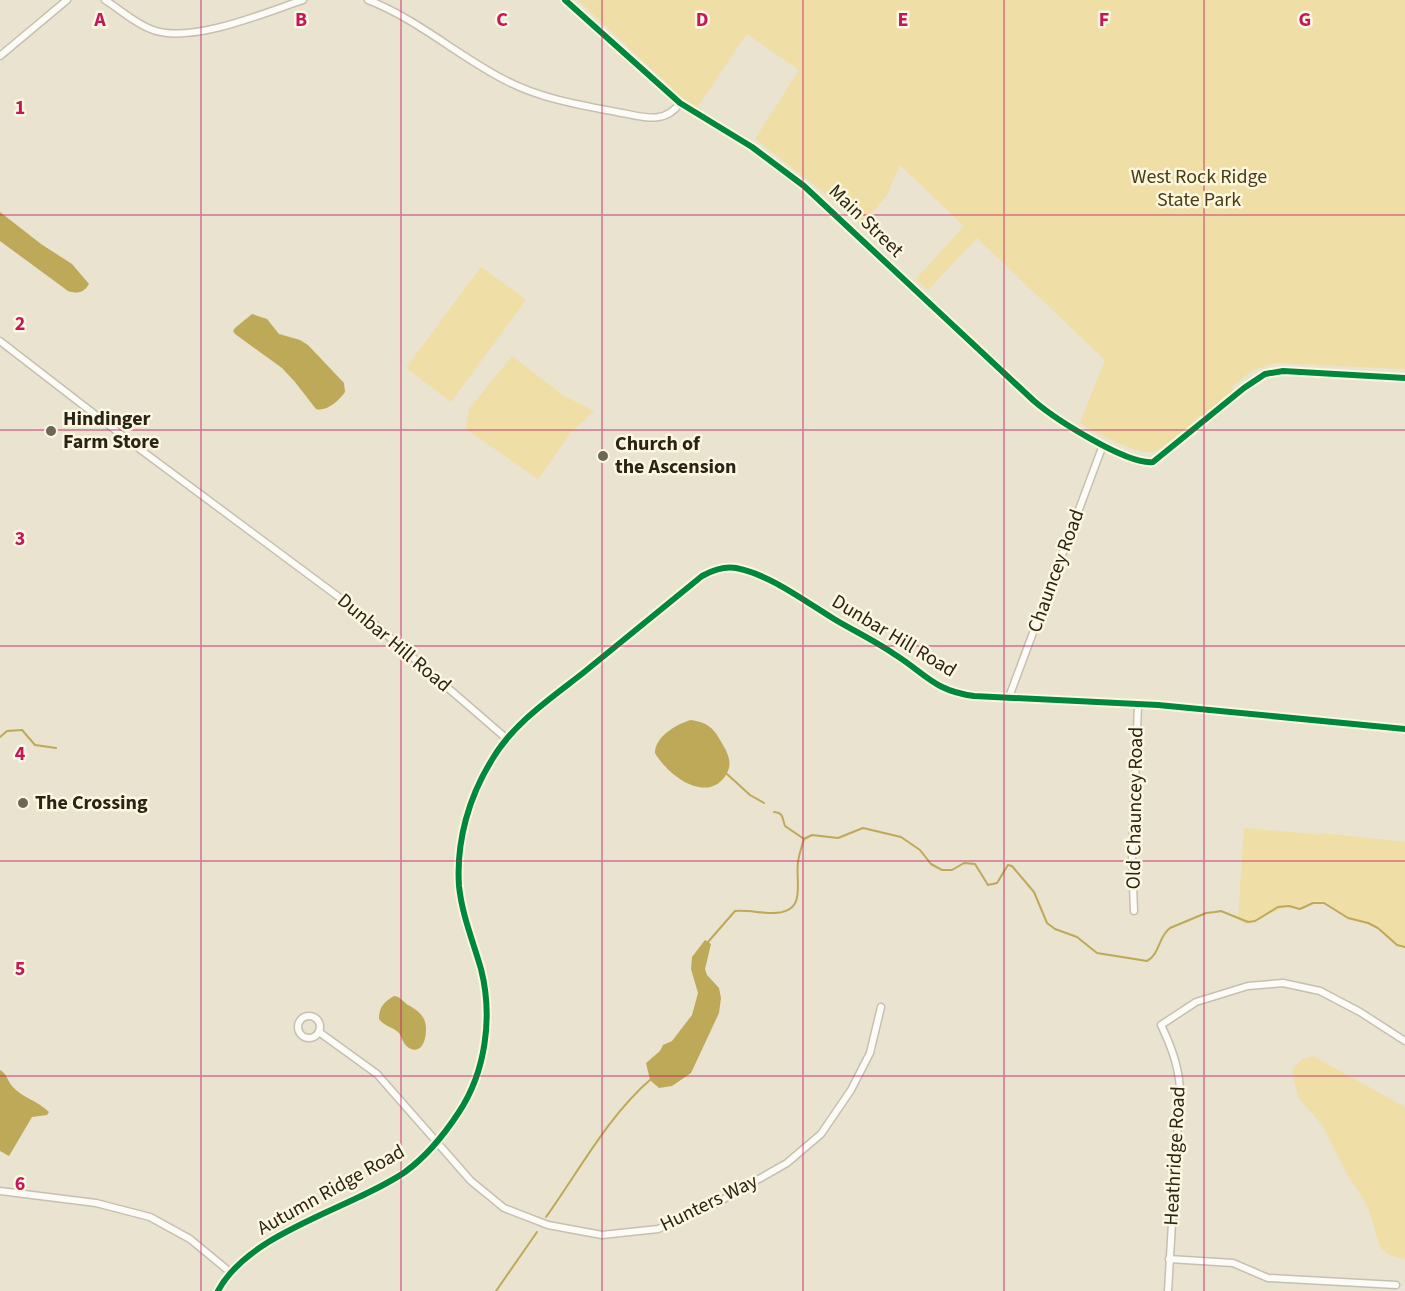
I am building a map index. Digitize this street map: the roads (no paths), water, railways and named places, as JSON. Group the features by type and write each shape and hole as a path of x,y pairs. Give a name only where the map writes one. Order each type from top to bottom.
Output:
{"street":[{"path":"0,56 67,0"},
{"path":"105,0 146,27 168,33 196,32 218,27 303,0"},
{"path":"369,0 392,11 503,79 535,93 573,103 659,118 671,114 680,103"},
{"name":"Main Street","path":"565,0 680,103 752,147 804,186 1034,401 1059,420 1103,445 1145,462 1157,460 1244,388 1265,374 1292,371 1405,378"},
{"name":"Dunbar Hill Road","path":"0,341 141,450 360,612 507,739 552,698 702,576 725,567 747,571 772,582 894,653 941,688 962,694 1138,704 1405,729"},
{"name":"Chauncey Road","path":"1009,697 1103,445"},
{"name":"Old Chauncey Road","path":"1134,911 1132,859 1138,704"},
{"name":"Autumn Ridge Road","path":"218,1291 230,1272 259,1248 404,1173 437,1142 468,1096 475,1080 484,1044 486,1024 484,988 462,904 459,861 464,826 473,796 492,759 507,739"},
{"name":"Heathridge Road","path":"1168,1291 1180,1088 1174,1052 1161,1025 1196,1002 1248,986 1283,983 1320,990 1405,1041"},
{"name":"Hunters Way","path":"319,1032 377,1074 471,1181 504,1208 548,1226 602,1235 658,1229 715,1204 787,1163 821,1134 851,1090 870,1053 881,1007"},
{"path":"0,1191 96,1203 150,1217 190,1239 230,1272"},
{"path":"1169,1259 1233,1263 1268,1278 1396,1285"}],"waterway":[{"path":"0,737 7,731 22,730 35,745 56,748"},
{"path":"727,774 750,795 764,803"},
{"path":"774,812 781,815 785,826 804,839"},
{"path":"708,942 735,911 773,913 784,912 791,908 798,895 798,862 804,839 812,835 838,838 863,828 901,837 920,850 931,864 942,870 952,870 964,863 975,864 988,885 997,883 1008,865 1012,866 1034,892 1047,923 1055,929 1077,937 1097,953 1147,961 1170,928 1206,913 1221,911 1248,922 1255,921 1278,907 1289,906 1300,909 1313,903 1324,903 1348,918 1368,923 1378,928 1397,945 1405,947"},
{"path":"546,1217 608,1127 635,1094 651,1079"},
{"path":"496,1291 537,1232"}],"place":[{"name":"Hindinger Farm Store","path":"51,431"},
{"name":"Church of the Ascension","path":"603,456"},
{"name":"The Crossing","path":"23,803"}],"park label":[{"name":"West Rock Ridge State Park","path":"1199,188"}]}
